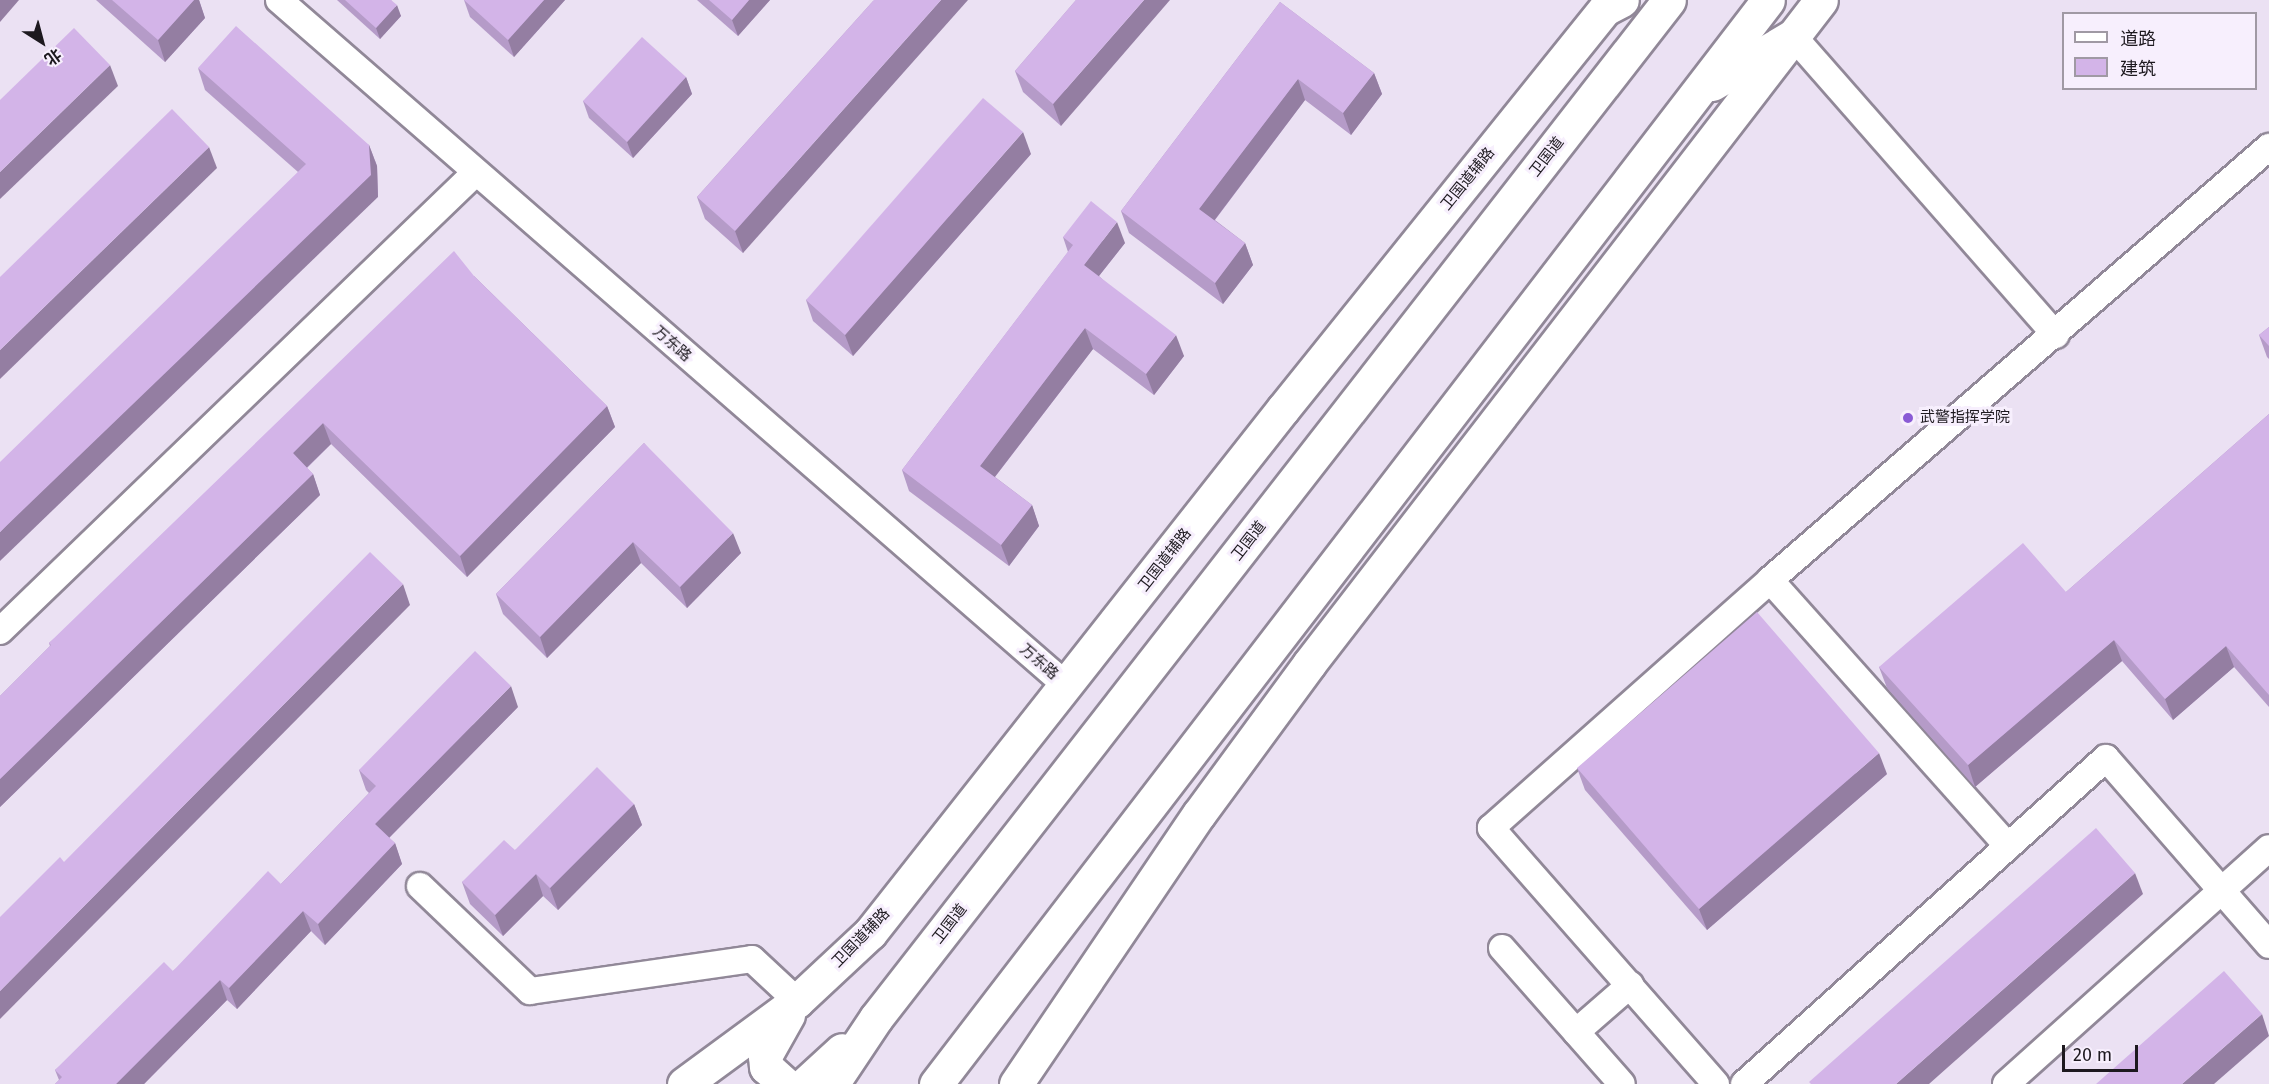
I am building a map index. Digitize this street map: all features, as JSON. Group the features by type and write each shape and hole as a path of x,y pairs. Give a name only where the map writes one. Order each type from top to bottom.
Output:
{"main road":[{"name":"卫国道","path":"832,1084 876,1018 1055,792 1670,0"},
{"path":"936,1084 1121,848 1768,0"},
{"path":"1793,36 1798,0"},
{"path":"1016,1084 1198,814 1302,674 1821,0"},
{"name":"卫国道辅路","path":"684,1084 797,1001 870,933 1067,686 1283,409 1613,3"},
{"path":"1700,91 1793,36"},
{"path":"952,1084 1003,999"},
{"path":"785,1084 766,1067 765,1056 770,1042 797,1001"},
{"path":"805,1084 876,1018"}],"street":[{"name":"万东路","path":"284,2 474,174 1067,686"},
{"path":"1793,36 2056,335"},
{"path":"1716,1084 1491,828 1770,580 2056,335 2269,147"},
{"path":"0,631 474,174"},
{"path":"1770,580 2008,846"},
{"path":"1744,1084 2106,758 2269,945"},
{"path":"2006,1084 2269,848"},
{"path":"420,886 530,991 752,959 797,1001"},
{"path":"1502,948 1622,1084"},
{"path":"1576,1032 1630,985"}],"building":[{"path":"112,0 194,0 158,40"},
{"path":"345,0 391,0 397,5 376,28"},
{"path":"464,0 544,0 508,40"},
{"path":"709,0 749,0 732,20"},
{"path":"874,0 941,0 735,231 697,197"},
{"path":"1076,0 1144,0 1053,104 1015,71"},
{"path":"1280,2 1374,73 1343,113 1298,79 1199,209 1245,243 1215,283 1121,211"},
{"path":"236,26 369,145 371,175 0,532 0,462 306,164 198,68"},
{"path":"74,28 110,65 0,172 0,100"},
{"path":"642,37 686,77 627,142 583,101"},
{"path":"983,98 1023,132 845,335 806,300"},
{"path":"172,109 209,147 0,350 0,277"},
{"path":"1091,201 1117,222 1084,265 1176,335 1146,374 1085,328 980,466 1032,505 1001,545 902,470 1073,245 1063,237"},
{"path":"454,251 474,276 607,406 460,556 323,423 293,453 313,474 0,779 0,696 51,645 49,643"},
{"path":"2269,327 2269,346 2259,335"},
{"path":"2269,414 2269,695 2226,646 2165,699 2114,640 1968,765 1879,667 2023,543 2066,592"},
{"path":"644,443 733,533 680,587 633,542 540,637 496,594"},
{"path":"370,552 403,584 0,991 0,917 60,857 64,862"},
{"path":"1757,612 1879,753 1699,909 1577,768"},
{"path":"475,651 511,686 375,824 395,843 318,924 303,911 229,988 220,980 116,1084 55,1084 62,1077 55,1070 164,962 173,971 268,871 281,884 376,786 359,770"},
{"path":"597,767 634,804 550,888 536,874 495,915 462,882 504,840 515,850"},
{"path":"2096,828 2135,873 1896,1084 1811,1084 1809,1082"},
{"path":"2224,971 2262,1014 2182,1084 2096,1084"}],"place":[{"name":"武警指挥学院","path":"1908,418"}]}
